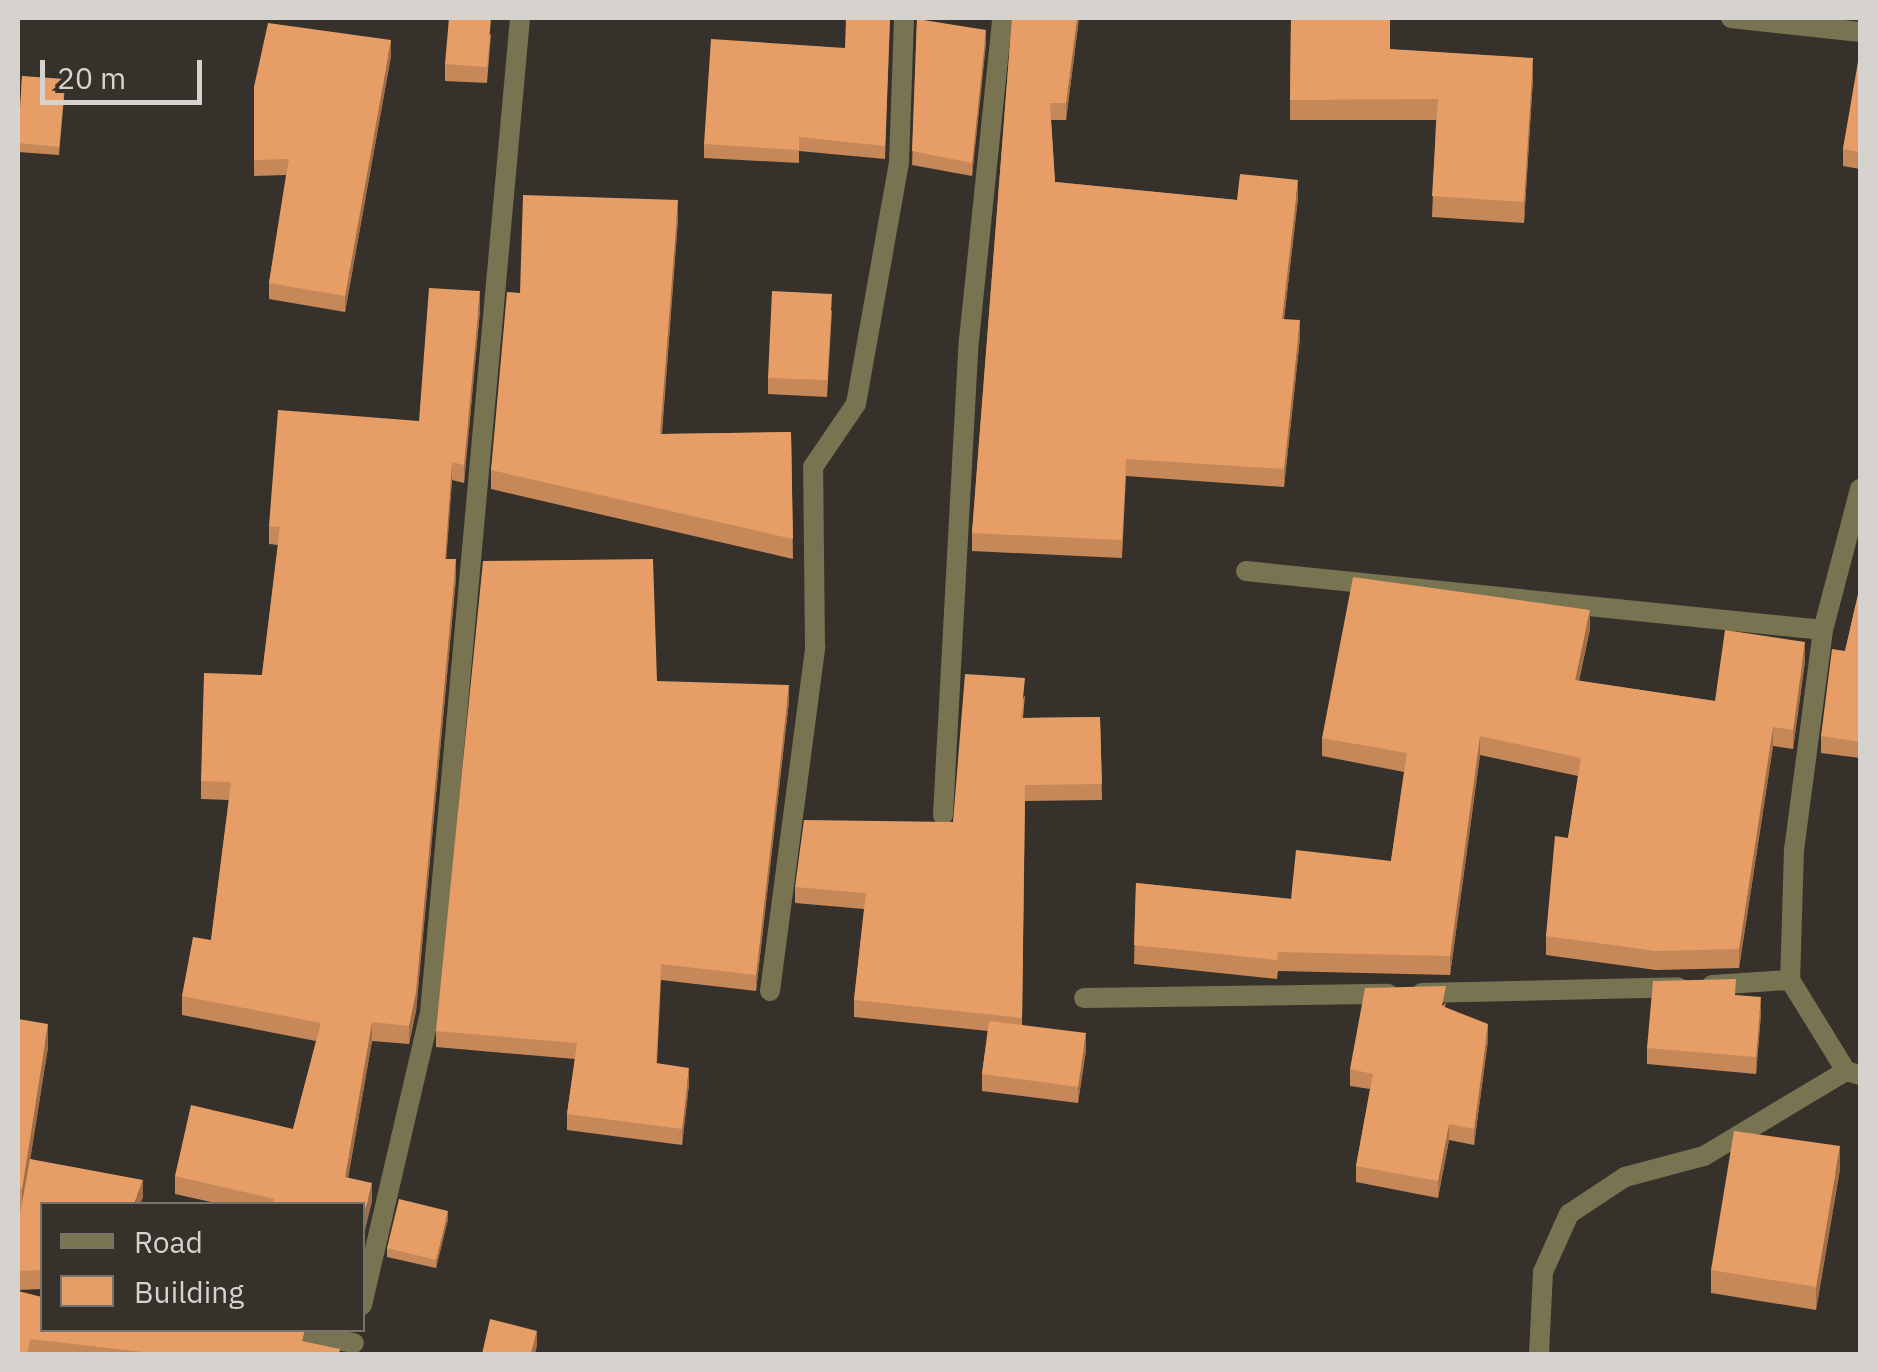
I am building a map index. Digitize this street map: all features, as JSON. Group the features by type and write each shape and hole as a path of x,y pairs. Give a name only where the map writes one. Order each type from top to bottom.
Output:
{"street":[{"path":"365,1292 430,1012 520,18"},
{"path":"770,991 815,647 813,467 856,404 899,162 904,18"},
{"path":"943,815 969,340 1002,18"},
{"path":"1731,18 1860,32"},
{"path":"1540,1354 1543,1272 1569,1214 1625,1177 1704,1156 1853,1073 1790,980 1794,849 1823,630 1860,488"},
{"path":"1246,571 1823,630"},
{"path":"1084,998 1790,980"},
{"path":"294,1332 354,1342"}],"building":[{"path":"449,18 491,18 487,67 445,64"},
{"path":"846,18 890,18 885,146 799,137 799,150 704,144 711,39 845,48"},
{"path":"1012,18 1077,18 1066,103 1050,103 1055,182 1237,200 1240,174 1298,180 1282,319 1300,320 1284,469 1126,459 1122,540 972,533"},
{"path":"1291,18 1390,18 1390,49 1533,58 1524,202 1432,196 1438,99 1290,100"},
{"path":"917,19 986,30 972,163 912,151"},
{"path":"268,23 391,40 345,296 269,283 289,159 254,160 254,87"},
{"path":"1860,56 1860,152 1843,149"},
{"path":"22,76 65,79 59,147 18,143"},
{"path":"523,195 678,200 660,434 791,432 793,539 491,470 507,292 520,293"},
{"path":"429,288 480,291 464,465 452,462 445,559 456,559 416,992 409,1026 372,1022 345,1177 372,1183 365,1212 365,1202 273,1202 274,1199 175,1176 191,1105 293,1129 321,1023 182,996 193,937 211,940 231,782 201,781 204,673 262,675 280,527 269,526 278,410 419,421"},
{"path":"772,291 832,294 827,380 768,378"},
{"path":"653,559 657,681 789,685 756,975 661,964 656,1063 689,1068 682,1129 567,1114 577,1043 436,1031 483,561"},
{"path":"1353,577 1590,610 1575,680 1715,701 1725,630 1805,642 1793,730 1773,727 1739,949 1656,951 1546,936 1555,836 1568,838 1581,758 1480,736 1450,956 1278,952 1277,960 1134,945 1136,883 1291,899 1296,850 1391,861 1407,753 1322,738"},
{"path":"1860,586 1860,742 1821,736 1832,649 1845,651"},
{"path":"965,674 1025,678 1021,718 1100,717 1102,784 1025,785 1022,1018 854,1000 866,893 795,887 804,820 953,822"},
{"path":"1736,979 1735,995 1761,997 1756,1057 1647,1048 1653,981"},
{"path":"1446,986 1442,1006 1488,1024 1474,1129 1449,1124 1438,1181 1356,1166 1373,1074 1350,1069 1365,988"},
{"path":"18,1019 48,1024 22,1189 18,1189"},
{"path":"989,1021 1086,1033 1078,1087 982,1074"},
{"path":"1734,1131 1840,1146 1816,1287 1711,1270"},
{"path":"30,1159 143,1180 135,1202 40,1202 40,1270 18,1271 18,1226"},
{"path":"399,1199 448,1211 436,1260 387,1248"},
{"path":"18,1291 40,1296 40,1332 304,1332 302,1341 340,1349 339,1354 161,1354 30,1339 27,1354 18,1354"},
{"path":"490,1319 537,1331 531,1354 482,1354"}]}
